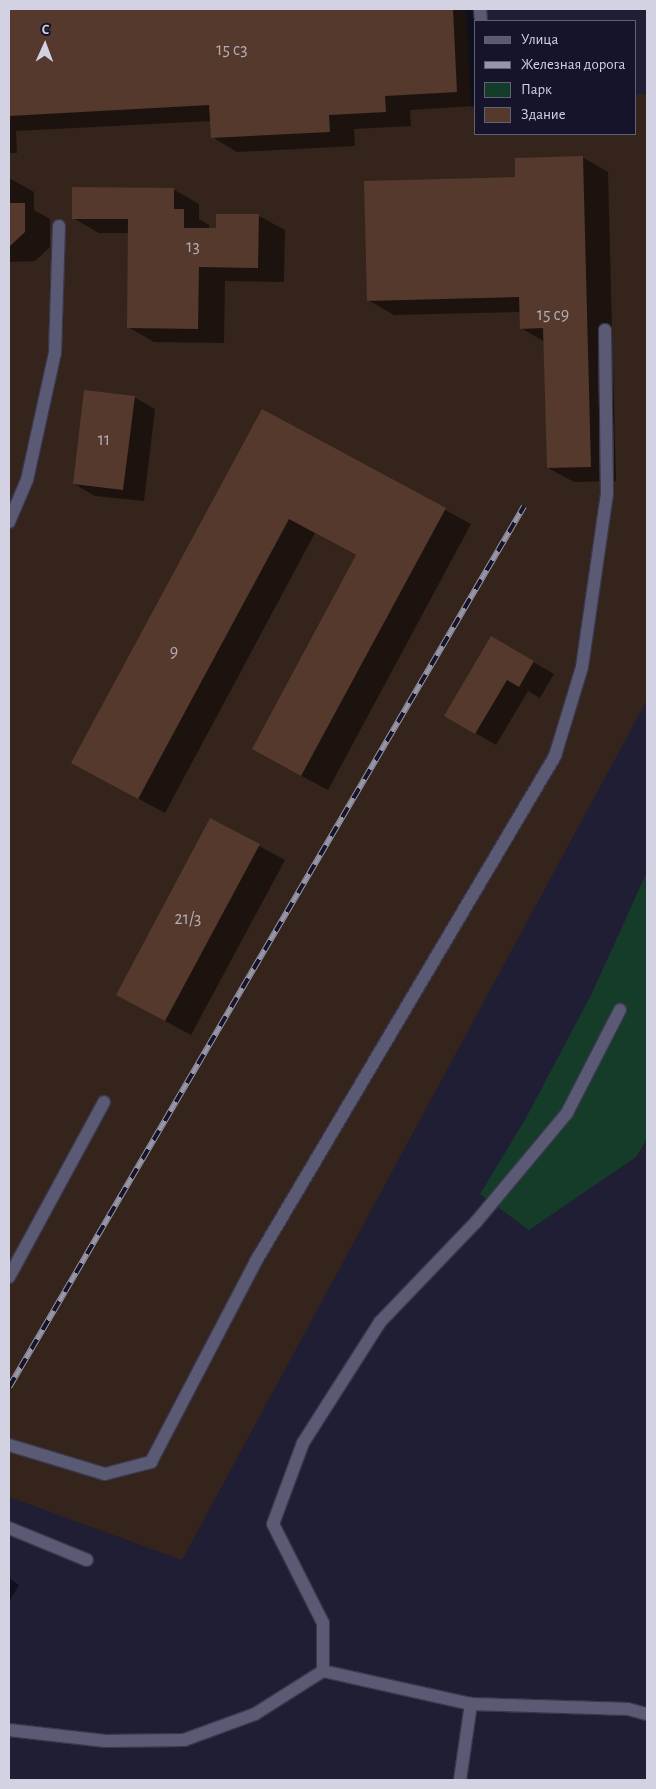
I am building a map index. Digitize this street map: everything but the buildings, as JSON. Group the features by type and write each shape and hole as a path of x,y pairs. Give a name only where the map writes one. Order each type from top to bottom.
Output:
{"street":[{"path":"9,522 27,480 55,353 59,226"},
{"path":"9,1445 105,1474 151,1462 256,1260 555,756 582,667 607,494 605,330"},
{"path":"323,1671 323,1623 274,1524 303,1443 380,1322 476,1222 567,1113 620,1010"},
{"path":"9,1277 104,1102"},
{"path":"9,1528 87,1560"},
{"path":"9,1730 105,1741 184,1740 255,1714 323,1671 472,1704 628,1709 647,1714"},
{"path":"460,1780 472,1704"}],"shaded area":[{"path":"9,9 466,9 473,135 636,135 636,95 647,94 647,700 182,1560 9,1497"}],"green space":[{"path":"647,872 647,1139 636,1157 529,1230 480,1194 526,1118 592,993"}],"railway":[{"path":"9,1387 524,506"}]}
